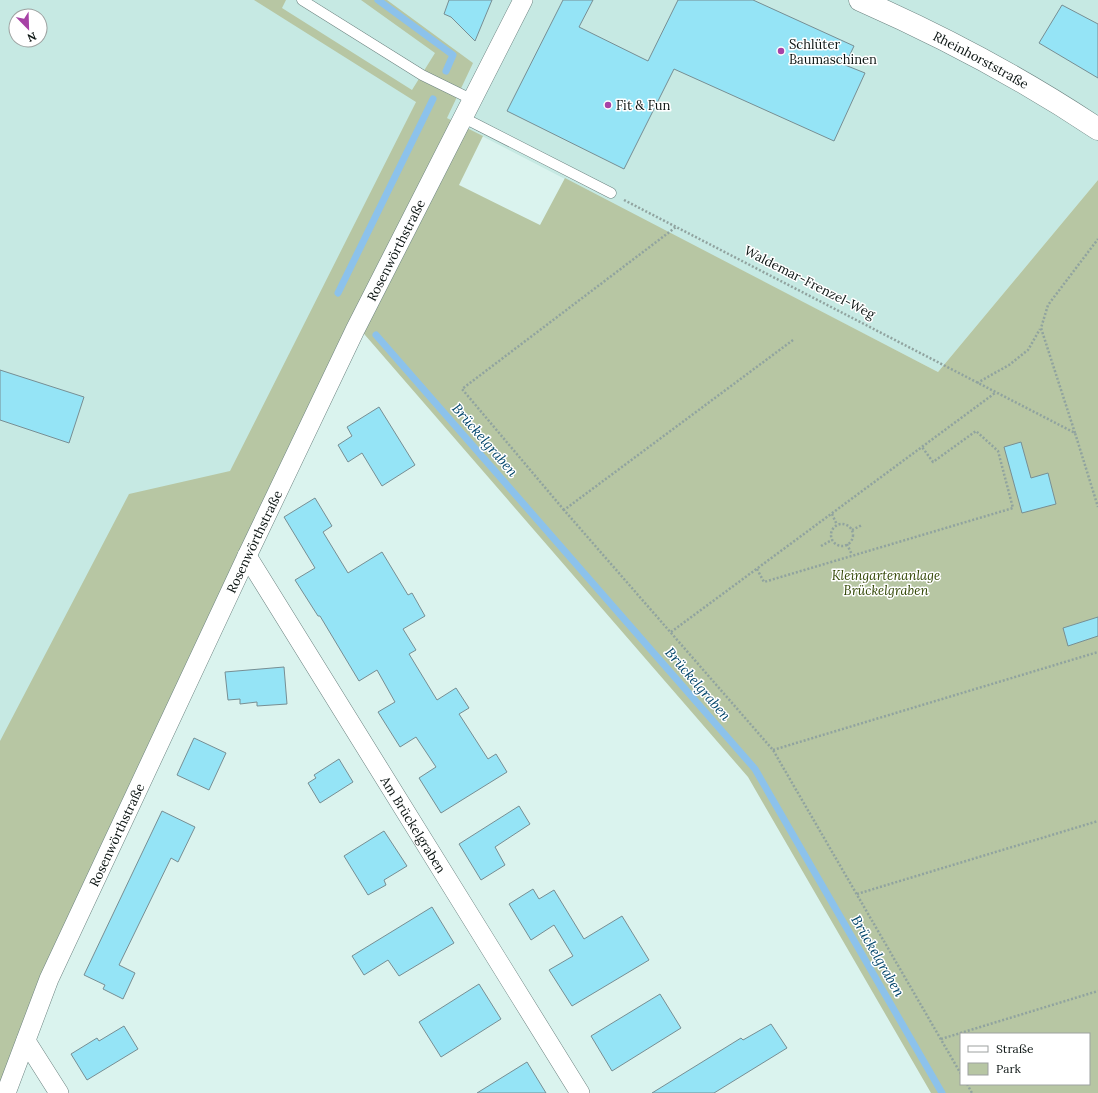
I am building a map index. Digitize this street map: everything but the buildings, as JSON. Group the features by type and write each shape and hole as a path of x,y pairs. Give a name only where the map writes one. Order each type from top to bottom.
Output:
{"street":[{"name":"Rosenwörthstraße","path":"6,1093 50,979 247,556 355,330 523,0"},
{"name":"Rheinhorststraße","path":"860,0 905,19 1003,72 1098,129"},
{"name":"Am Brückelgraben","path":"247,556 580,1093"},
{"path":"26,1041 59,1093"}],"lane":[{"path":"302,0 422,75 473,100"},
{"path":"464,118 611,193"}],"path":[{"name":"Waldemar-Frenzel-Weg","path":"611,193 995,393 1075,433"},
{"path":"676,227 462,389 564,510 773,750 960,1072"},
{"path":"977,383 1009,365 1028,350 1041,328 1048,306 1098,238"},
{"path":"1041,328 1098,508"},
{"path":"564,510 793,340"},
{"path":"671,632 995,393"},
{"path":"757,569 764,582 1013,508 998,451 976,431 933,462 922,447"},
{"path":"832,514 837,525"},
{"path":"837,525 847,525 852,530 853,537 847,544 840,546 832,540 832,530 837,525"},
{"path":"852,530 862,525"},
{"path":"821,546 832,540"},
{"path":"847,544 852,555"},
{"path":"773,750 1098,652"},
{"path":"857,894 1098,821"},
{"path":"941,1038 1098,991"}],"shaded area":[{"path":"0,0 1098,0 1098,180 938,372 416,102 0,959"}],"green space":[{"name":"Kleingartenanlage Brückelgraben","path":"254,0 286,0 282,8 412,90 435,53 361,0 387,0 473,63 447,118 483,136 459,185 540,225 565,178 938,372 1098,180 1098,1093 931,1093 748,777 352,320 0,1085 0,741 129,494 230,471 416,102"}],"waterway":[{"name":"Brückelgraben","path":"378,0 453,55 446,71"},
{"name":"Brückelgraben","path":"338,293 433,99"},
{"name":"Brückelgraben","path":"376,335 755,769 942,1093"}],"place":[{"name":"Schlüter Baumaschinen","path":"781,51"},
{"name":"Fit & Fun","path":"608,105"}]}
